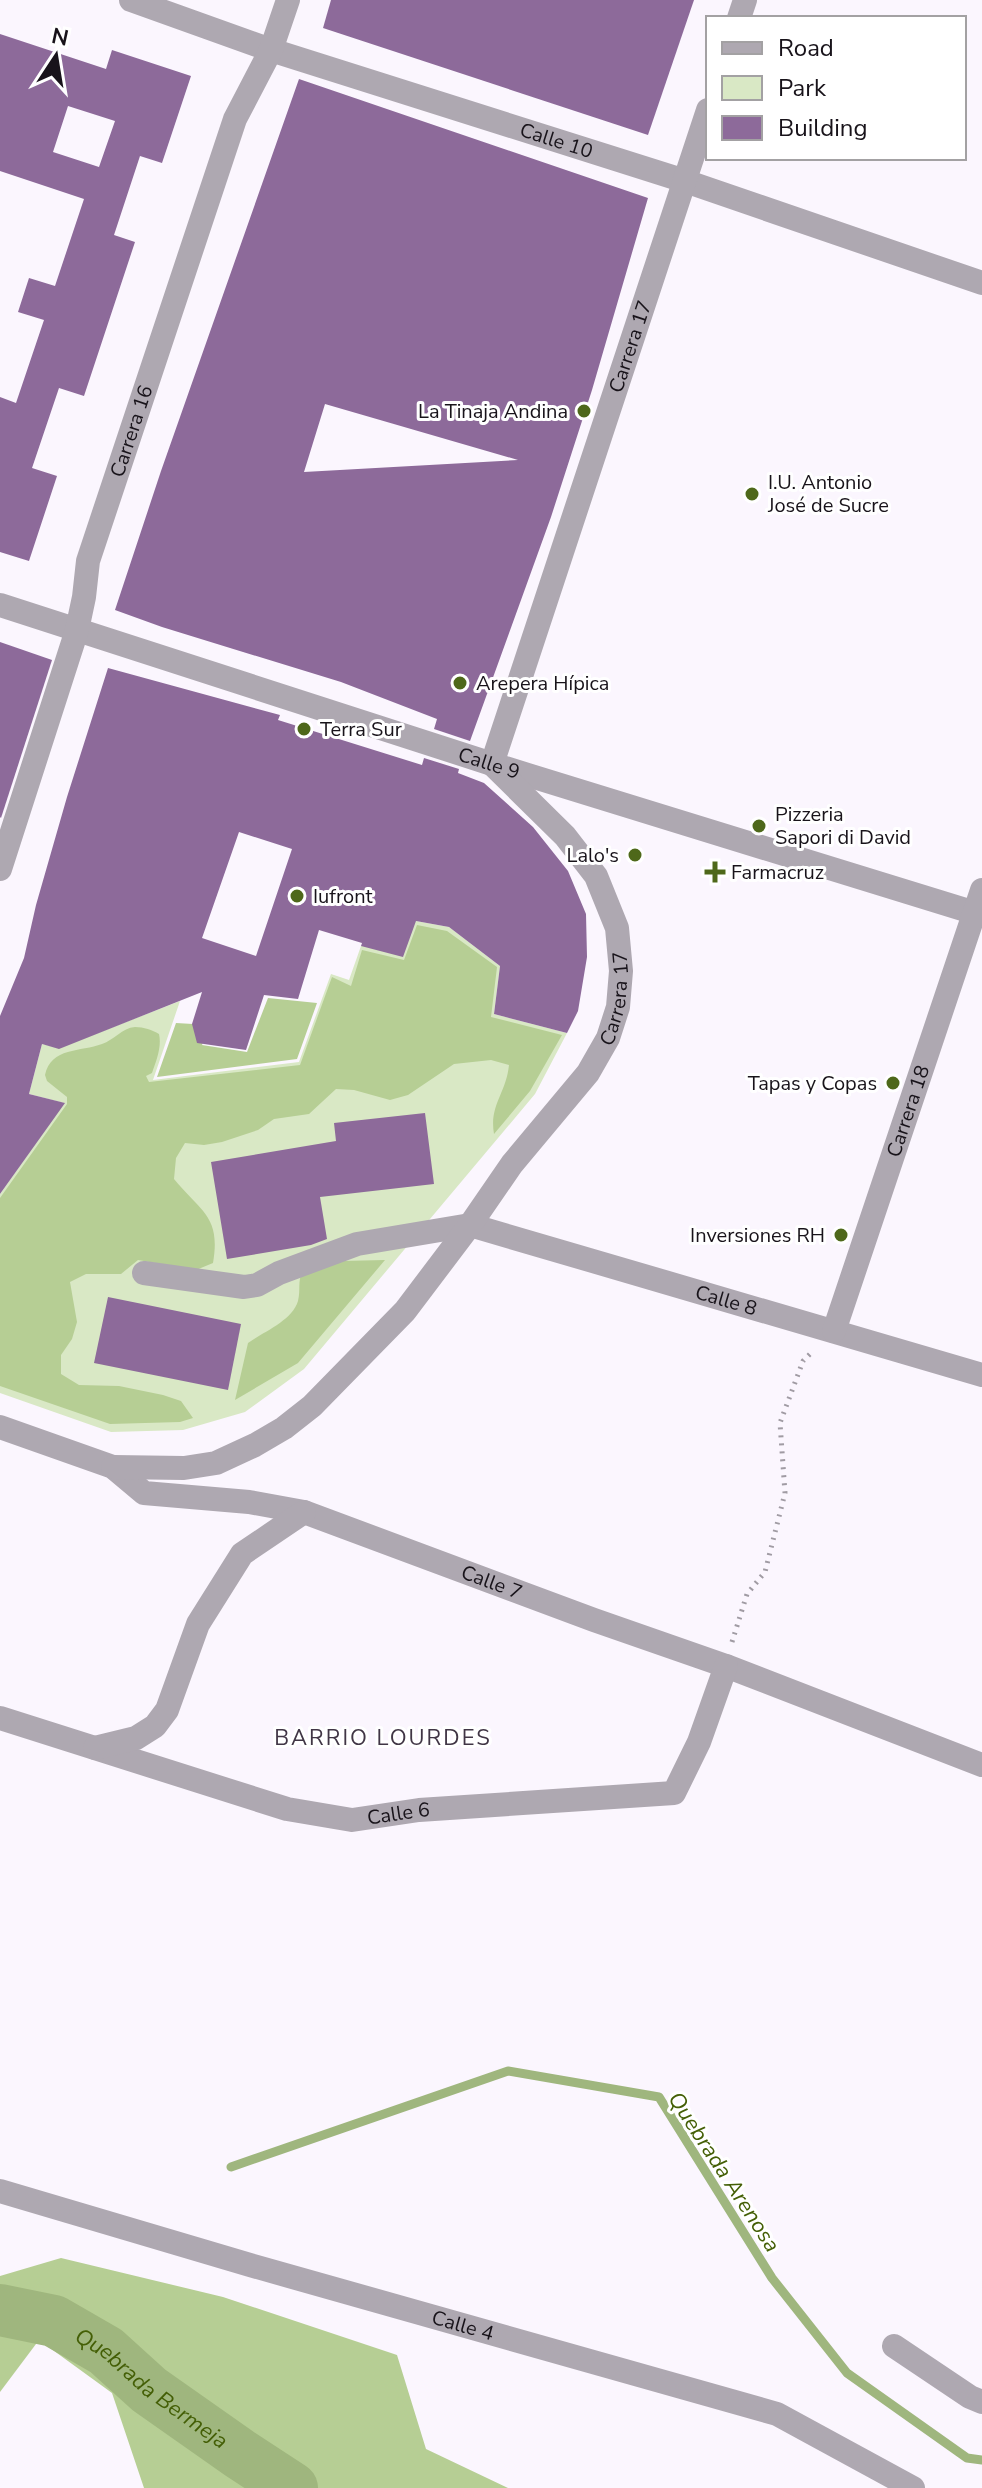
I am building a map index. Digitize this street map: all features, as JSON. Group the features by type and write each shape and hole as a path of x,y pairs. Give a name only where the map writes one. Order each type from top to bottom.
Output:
{"street":[{"name":"Calle 10","path":"131,0 271,50 685,181 982,283"},
{"name":"Carrera 16","path":"0,869 77,630 88,561 230,133 271,50 288,0"},
{"name":"Carrera 17","path":"113,1467 184,1468 216,1463 284,1428 312,1406 405,1311 512,1164 588,1073 608,1038 618,1007 621,971 617,928 596,876 565,836 492,764 706,116"},
{"name":"Calle 9","path":"0,605 492,764 979,906"},
{"name":"Carrera 18","path":"834,1331 979,906"},
{"path":"144,1273 244,1287 257,1285 279,1273 357,1244 470,1225"},
{"name":"Calle 8","path":"470,1225 982,1375"},
{"name":"Calle 7","path":"0,1427 113,1467 144,1493 249,1502 304,1512 726,1666 982,1765"},
{"path":"95,1748 136,1738 155,1726 167,1710 198,1624 242,1554 304,1512"},
{"name":"Calle 6","path":"0,1718 287,1809 352,1820 419,1810 674,1793 699,1742 726,1666"},
{"name":"Calle 4","path":"0,2191 777,2414 913,2488"},
{"path":"894,2346 982,2402"}],"path":[{"path":"726,1666 747,1594 765,1572 785,1493 780,1423 803,1361 834,1331"}],"green space":[{"path":"416,921 449,927 500,966 494,1014 567,1033 535,1094 304,1369 245,1412 183,1430 111,1432 0,1393 0,1194 64,1103 29,1094 42,1044 59,1048 180,1001 153,1080 299,1062 331,974 349,980 361,946"},
{"path":"417,925 447,931 497,967 491,1017 562,1035 530,1091 494,1134 494,1115 509,1065 491,1060 454,1064 408,1095 390,1100 354,1090 336,1089 309,1114 274,1119 258,1130 222,1142 204,1145 185,1143 176,1158 174,1179 211,1224 215,1247 213,1263 196,1270 138,1260 121,1274 86,1274 70,1282 77,1322 72,1339 61,1355 61,1374 79,1385 119,1386 181,1401 193,1418 180,1422 110,1424 0,1386 0,1198 67,1104 67,1097 47,1081 45,1075 53,1059 102,1044 135,1027 159,1034 157,1059 152,1073 146,1076 149,1082 300,1065 332,977 351,986 362,950 404,960"},
{"path":"268,998 317,1003 297,1059 157,1077 176,1023 210,1025 202,1045 247,1052"},
{"path":"385,1260 298,1363 235,1400 248,1343 283,1320 295,1308 303,1269 342,1261"},
{"path":"61,2258 223,2297 397,2355 426,2449 508,2488 144,2488 112,2393 39,2340 0,2392 0,2276"}],"building":[{"path":"331,0 694,0 648,135 323,28"},
{"path":"0,34 106,69 112,50 191,76 162,163 140,156 114,235 135,242 84,396 59,388 32,468 57,476 29,561 0,552 0,397 16,403 44,320 18,312 29,278 55,286 84,199 0,171","holes":["68,106 115,121 99,167 53,152"]},
{"path":"299,79 648,198 551,517 470,741 434,729 437,719 341,682 115,610","holes":["325,404 518,460 304,472"]},
{"path":"0,642 52,660 1,818 0,817"},
{"path":"108,668 280,715 278,720 422,765 424,758 459,769 458,773 484,783 533,827 568,871 586,914 587,957 578,1011 567,1033 494,1014 500,966 449,927 416,921 403,957 319,930 298,999 264,995 246,1050 197,1043 192,1024 202,992 59,1049 42,1044 29,1094 65,1103 0,1194 0,1016 24,958 67,797","holes":["239,832 292,849 256,956 202,938"]},
{"path":"425,1113 434,1184 320,1197 327,1239 311,1245 227,1259 211,1162 336,1141 334,1123"},
{"path":"108,1297 241,1324 228,1390 94,1363"}],"waterway":[{"name":"Quebrada Arenosa","path":"231,2167 508,2071 659,2097 772,2278 847,2373 967,2458 982,2460"},
{"name":"Quebrada Bermeja","path":"0,2310 54,2321 106,2351 149,2390 292,2488"}],"place":[{"name":"La Tinaja Andina","path":"584,411"},
{"name":"I.U. Antonio José de Sucre","path":"752,494"},
{"name":"Arepera Hípica","path":"460,683"},
{"name":"Terra Sur","path":"304,729"},
{"name":"Pizzeria Sapori di David","path":"759,826"},
{"name":"Lalo's","path":"635,855"},
{"name":"Farmacruz","path":"715,872"},
{"name":"Iufront","path":"297,896"},
{"name":"Tapas y Copas","path":"893,1083"},
{"name":"Inversiones RH","path":"841,1235"}],"district":[{"name":"BARRIO LOURDES","path":"383,1738"}]}
